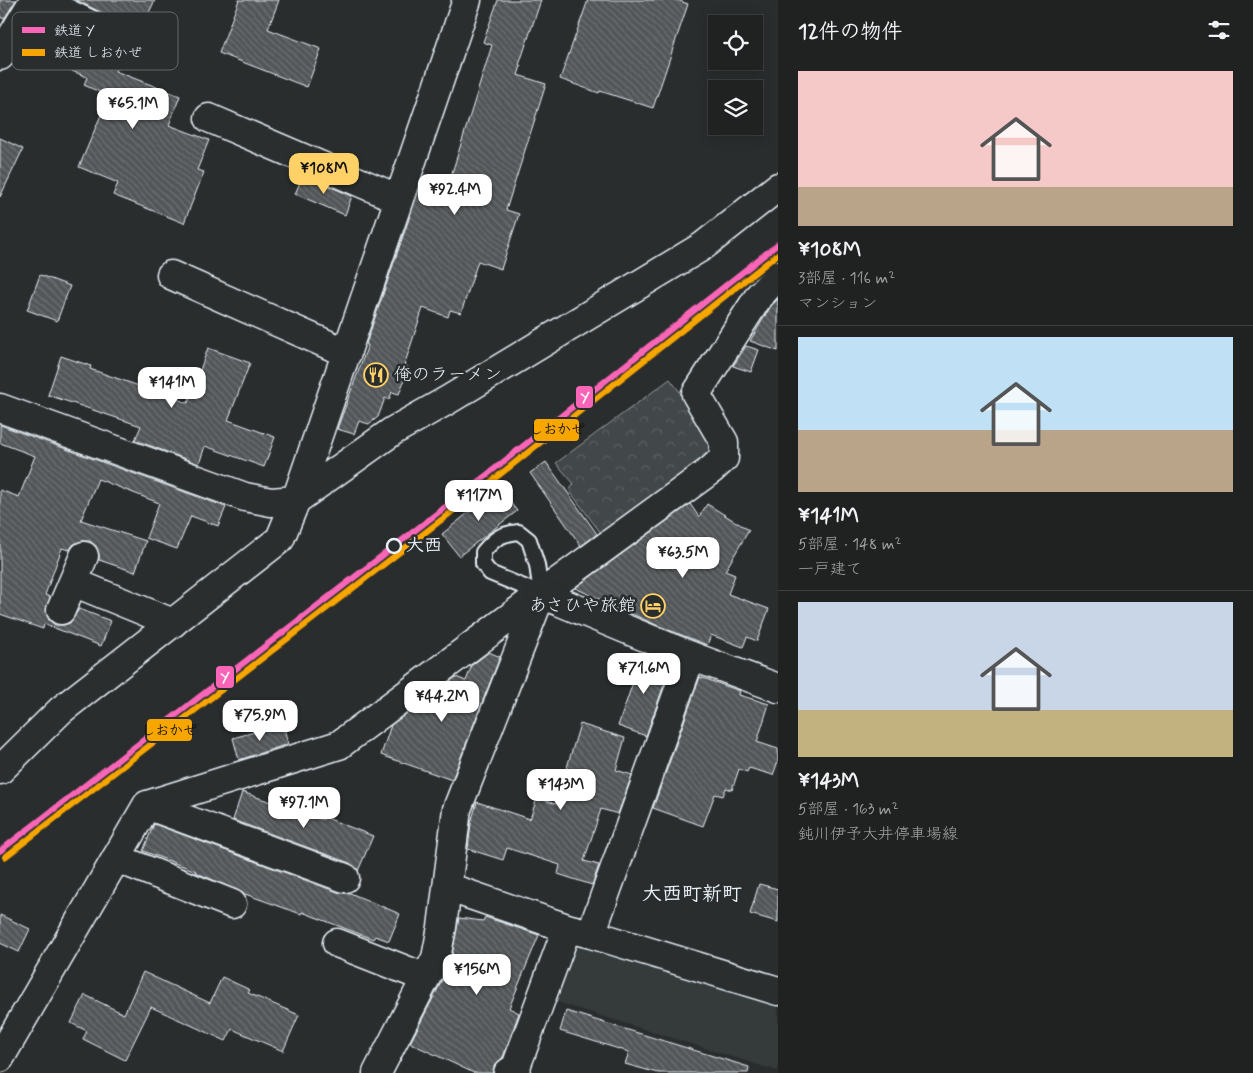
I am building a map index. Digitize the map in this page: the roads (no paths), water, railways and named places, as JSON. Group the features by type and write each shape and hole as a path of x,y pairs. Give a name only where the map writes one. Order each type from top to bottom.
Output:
{"street":[{"path":"27,12 34,0"},
{"path":"40,0 65,12"},
{"path":"0,770 61,710 280,539 296,500 466,0"},
{"path":"0,56 12,36"},
{"path":"209,118 399,199"},
{"path":"0,408 245,497 271,502 296,500 392,431 456,395 703,246 778,187"},
{"path":"171,275 346,353"},
{"path":"0,1058 147,805 339,745 711,470 724,458 724,442 696,394 759,296 778,276"},
{"path":"61,610 84,556"},
{"path":"73,582 173,623"},
{"path":"541,594 691,656 778,688"},
{"path":"377,1073 436,958 442,927 457,809 541,594"},
{"path":"520,1071 691,656"},
{"path":"147,805 345,878"},
{"path":"116,858 232,904"},
{"path":"447,887 579,931 778,992"},
{"path":"338,943 426,978"}],"lane":[{"path":"519,532 529,540 537,565 541,594 490,573 483,564 483,552 490,543 505,533 519,532"}],"rail line":[{"name":"Y","path":"0,851 488,474 778,244"},
{"name":"しおかぜ","path":"5,857 493,480 778,254"}],"place":[{"name":"俺のラーメン","path":"376,375"},
{"name":"大西","path":"394,546"},
{"name":"あさひや旅館","path":"653,606"}],"district":[{"name":"大西町新町","path":"692,894"}]}
